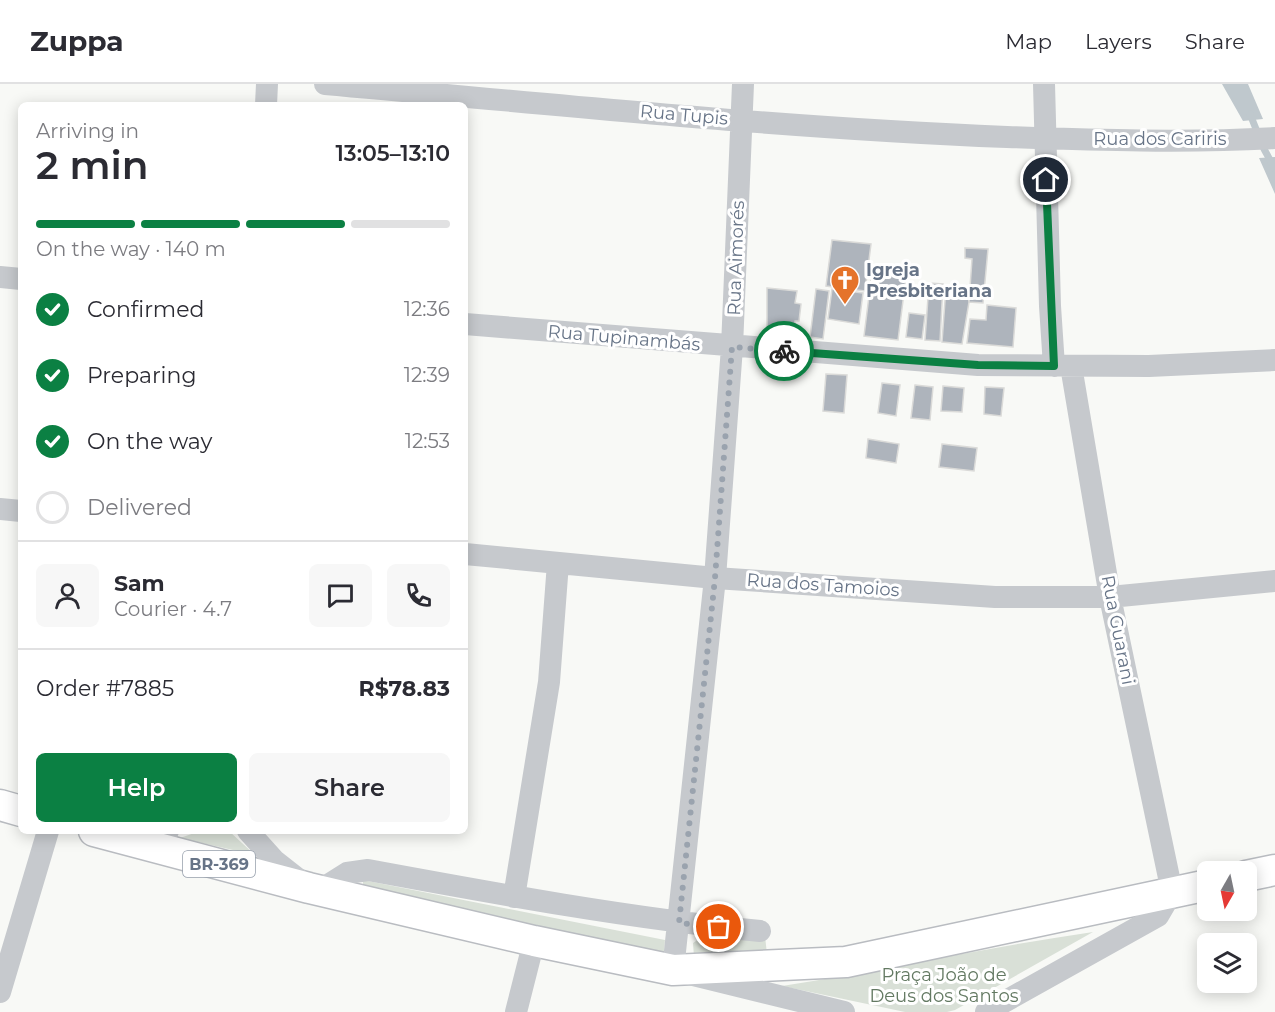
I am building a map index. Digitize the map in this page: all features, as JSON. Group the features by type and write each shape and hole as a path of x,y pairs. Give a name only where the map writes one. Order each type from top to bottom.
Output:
{"main road":[{"path":"0,805 18,810"},
{"name":"BR-369","path":"105,834 314,889 534,941 673,969 846,962 1197,887"},
{"path":"1257,874 1275,870"}],"street":[{"path":"266,102 267,84"},
{"name":"Rua Tupis","path":"325,84 868,130 1044,138"},
{"name":"Rua Aimorés","path":"673,969 715,578 732,347 743,84"},
{"name":"Rua Guarani","path":"1044,84 1050,306 1172,892"},
{"name":"Rua dos Cariris","path":"1044,138 1275,138"},
{"path":"0,277 18,279"},
{"name":"Rua Tupinambás","path":"468,324 978,365 1203,364 1275,360"},
{"path":"0,509 18,511"},
{"name":"Rua dos Tamoios","path":"468,554 715,578 995,597 1110,597 1275,581"},
{"path":"513,897 549,682 558,563"},
{"path":"0,992 47,834"},
{"path":"128,840 155,834"},
{"path":"251,834 275,861 314,889 347,873 368,870 513,897 679,923 760,931"},
{"path":"986,1012 1158,916 1172,892"},
{"path":"516,1012 534,941"},
{"path":"673,969 844,1012"}],"green space":[{"path":"191,834 232,834 255,855 180,838"},
{"path":"363,880 665,940 664,954 577,937 363,886"},
{"name":"Praça João de Deus dos Santos","path":"1093,932 955,1010 947,1012 905,1012 782,986 1015,945"},
{"path":"765,936 767,954 694,957 693,943 699,939 722,941"}],"shaded area":[{"path":"1222,84 1248,84 1263,119 1243,121"},
{"path":"1275,157 1275,194 1259,158"}],"building":[{"path":"832,240 871,244 865,291 826,286"},
{"path":"965,248 988,249 983,303 969,302 972,259 965,258"},
{"path":"872,272 906,277 898,340 864,336"},
{"path":"929,283 943,284 940,341 925,340"},
{"path":"946,287 967,288 969,302 962,344 942,342"},
{"path":"767,288 797,291 795,303 801,304 799,321 795,321 793,339 767,333"},
{"path":"816,289 829,291 823,339 810,337"},
{"name":"Igreja Presbiteriana","path":"832,289 863,293 859,324 828,319"},
{"path":"987,305 1016,308 1013,347 967,343 970,319 986,320"},
{"path":"909,313 925,315 922,339 906,337"},
{"path":"826,374 847,375 844,413 823,411"},
{"path":"882,383 900,385 896,416 878,413"},
{"path":"915,385 933,387 930,420 911,418"},
{"path":"943,386 964,388 962,412 941,411"},
{"path":"985,387 1004,388 1001,416 984,414"},
{"path":"868,439 899,444 896,463 866,458"},
{"path":"942,444 977,448 974,471 939,467"}],"waterway":[{"path":"1250,114 1275,169"}],"way so far":[{"path":"719,927 679,923 715,578 732,347 784,351"}],"place":[{"name":"Igreja Presbiteriana","path":"845,306"}],"route":[{"path":"784,351 978,365 1054,366 1046,180"}]}
